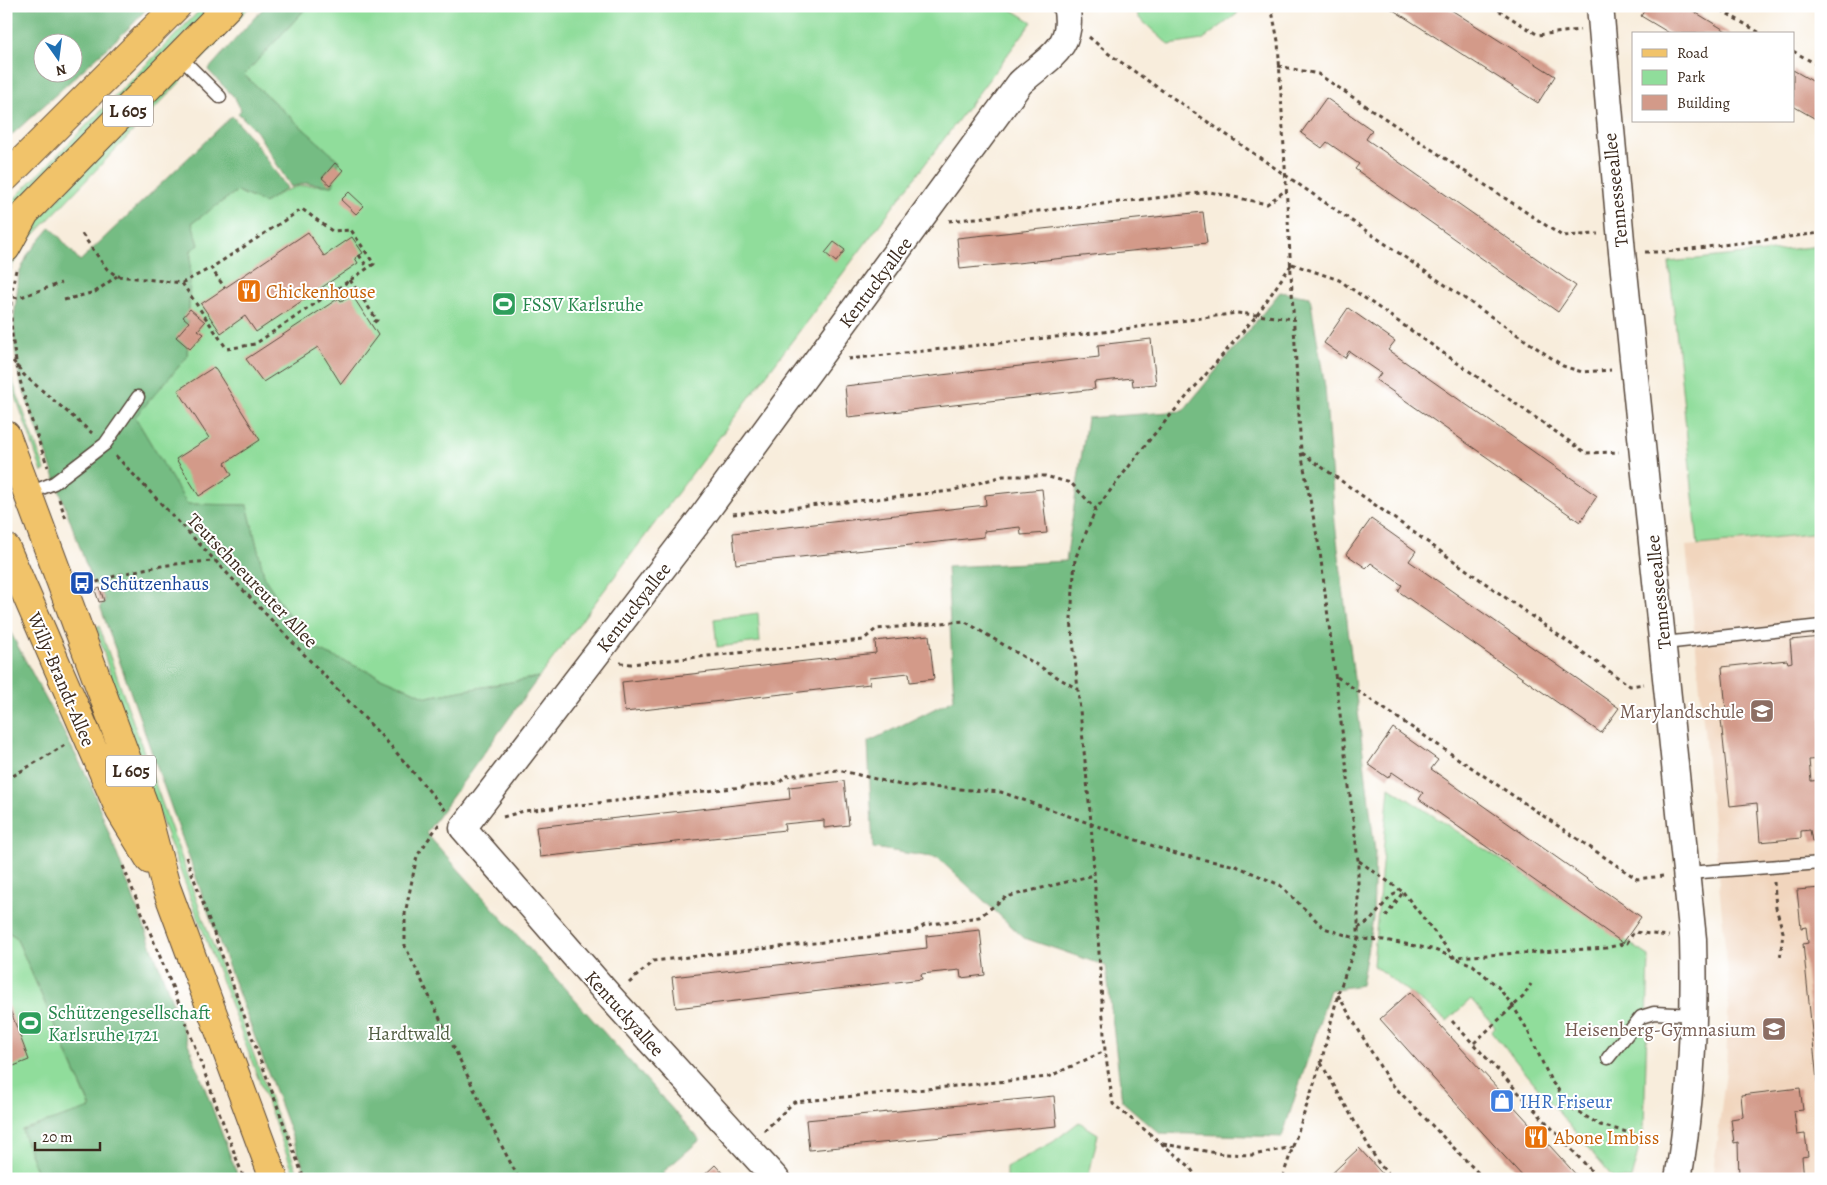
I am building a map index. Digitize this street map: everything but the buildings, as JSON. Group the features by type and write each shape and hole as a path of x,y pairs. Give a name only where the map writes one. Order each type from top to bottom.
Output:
{"main road":[{"name":"L 605","path":"6,177 177,6"},
{"name":"L 605","path":"6,248 25,213 228,6"},
{"name":"Willy-Brandt-Allee","path":"6,435 145,808 166,888 274,1179"},
{"name":"Willy-Brandt-Allee","path":"6,548 85,734 120,810 166,888"}],"street":[{"name":"Kentuckyallee","path":"776,1179 612,999 455,820 592,660 702,517 1020,83 1059,51 1068,34 1067,11"},
{"name":"Tennesseeallee","path":"1601,17 1621,242 1694,939 1695,1015 1685,1142 1678,1179"}],"lane":[{"path":"180,57 220,97"},
{"path":"27,494 54,484 105,444 138,397"},
{"path":"1664,643 1821,626"},
{"path":"1688,873 1821,863"},
{"path":"1608,1058 1641,1016 1654,1013 1695,1015"}],"path":[{"path":"1271,6 1278,41 1278,66 1292,264 1301,452 1320,552 1358,860 1358,939 1338,994 1321,1063 1282,1179"},
{"path":"1492,6 1538,35 1601,17"},
{"path":"1714,6 1759,32"},
{"path":"1067,11 1096,44 1285,177 1563,366 1582,372 1634,367"},
{"path":"1794,52 1821,67"},
{"path":"1278,66 1318,74 1562,236 1621,242 1666,252 1821,233"},
{"path":"918,224 1210,192 1267,204 1286,190"},
{"path":"82,234 107,269 117,276 182,283 211,268 302,208 332,231 351,230 374,264 255,344 227,349 182,283"},
{"path":"360,255 368,268"},
{"path":"1198,1179 1188,1165 1113,1104 1105,1051 1091,822 1071,619 1075,559 1096,509 1151,438 1257,315 1292,264"},
{"path":"1292,264 1339,280 1586,453 1644,450"},
{"path":"211,268 225,288"},
{"path":"64,300 95,292 117,276"},
{"path":"350,280 377,320 371,325"},
{"path":"61,283 18,298 8,296 13,360 20,389 66,521"},
{"path":"816,362 1103,332 1237,313 1294,320"},
{"name":"Teutschneureuter Allee","path":"13,360 24,375 105,444 390,744 455,820"},
{"path":"1301,452 1630,686 1667,682"},
{"path":"702,517 951,491 1003,476 1046,476 1071,483 1096,509"},
{"path":"89,586 115,575 172,563 216,561"},
{"path":"86,576 92,593"},
{"path":"592,660 632,664 862,640 876,629 964,622 1077,690"},
{"path":"1336,676 1637,879 1688,873"},
{"path":"6,780 85,734"},
{"path":"498,818 524,811 779,783 786,776 838,770 900,785 1001,792 1091,822 1176,854 1236,866 1280,886 1324,928 1358,939 1384,940 1432,949 1473,965 1498,987 1513,1006 1527,1029 1551,1081 1575,1110 1600,1125 1642,1136 1685,1142"},
{"path":"455,820 417,856 405,914 404,946 496,1137 519,1179"},
{"path":"182,848 304,1179"},
{"path":"120,858 176,996 244,1179"},
{"path":"1358,860 1402,894 1454,957"},
{"path":"1773,867 1776,908 1783,932 1780,960"},
{"path":"612,999 652,961 913,932 925,924 979,917 1006,897 1094,875"},
{"path":"1386,916 1402,894"},
{"path":"1358,928 1370,921 1391,896 1402,894"},
{"path":"1454,957 1606,948 1627,943 1634,932 1694,939"},
{"path":"1474,1043 1523,997 1531,984"},
{"path":"1338,994 1388,1080 1484,1179"},
{"path":"1452,1021 1599,1179"},
{"path":"747,1147 794,1102 1048,1077 1105,1051"},
{"path":"1321,1063 1379,1164 1393,1179"},
{"path":"1162,1144 1195,1150 1238,1154 1253,1154 1293,1146"}],"shaded area":[{"name":"Marylandschule","path":"1821,246 1821,1179 1712,1179 1726,1071 1729,986 1686,546 1698,545 1669,262"}],"green space":[{"path":"6,6 149,6 132,25 82,71 82,32 32,32 32,82 70,82 6,140"},
{"path":"204,6 213,6 6,216 6,207"},
{"path":"245,6 250,6 200,61 204,50"},
{"path":"265,6 308,6 244,75 339,161 333,186 307,183 291,187 257,132 238,113 241,110 235,98 208,70"},
{"name":"FSSV Karlsruhe","path":"308,6 1006,6 1032,22 539,677 427,697 309,646 265,579 247,505 187,504 135,417 187,357 191,250 199,245 192,223 237,191 264,203 296,187 312,185 332,186 339,161 244,75"},
{"path":"1136,6 1239,6 1237,14 1202,40 1169,45 1138,17"},
{"path":"176,80 182,80 29,240 13,264 6,282 6,271 10,261 24,238 45,212"},
{"name":"Hardtwald","path":"232,116 253,140 287,188 264,203 237,191 192,223 199,245 191,250 187,357 135,417 187,504 247,505 265,579 309,646 427,697 539,677 426,833 700,1140 663,1172 668,1179 308,1179 214,928 100,606 105,601 99,586 93,584 20,381 15,350 14,320 19,274 28,254 51,227 80,261"},
{"path":"1821,246 1821,533 1698,545 1669,262"},
{"path":"1280,292 1310,297 1325,387 1335,523 1375,851 1373,919 1361,985 1330,990 1282,1137 1159,1133 1122,1101 1106,966 1024,938 938,858 873,848 868,742 954,699 947,567 1066,561 1087,418 1183,411"},
{"path":"6,344 11,377 45,470 42,472 7,371"},
{"path":"758,613 760,642 717,647 714,619"},
{"path":"6,624 89,780 239,1179 39,1179 22,1130 91,1108 16,937 6,931"},
{"path":"99,626 208,932 300,1179 296,1179 120,706 96,627"},
{"path":"1389,787 1649,956 1644,1128 1631,1179 1614,1179 1491,1031 1495,1027 1471,999 1447,1021 1373,965"},
{"name":"Schützengesellschaft Karlsruhe 1721","path":"6,931 16,937 91,1109 22,1130 39,1179 6,1179"},
{"path":"1079,1122 1098,1134 1088,1179 1006,1179 1006,1167 1053,1142"}],"place":[{"name":"Chickenhouse","path":"249,291"},
{"name":"FSSV Karlsruhe","path":"504,304"},
{"name":"Schützenhaus","path":"82,583"},
{"name":"Marylandschule","path":"1762,711"},
{"name":"Schützengesellschaft Karlsruhe 1721","path":"30,1023"},
{"name":"Heisenberg-Gymnasium","path":"1774,1029"},
{"name":"IHR Friseur","path":"1502,1101"},
{"name":"Abone Imbiss","path":"1536,1137"}]}
